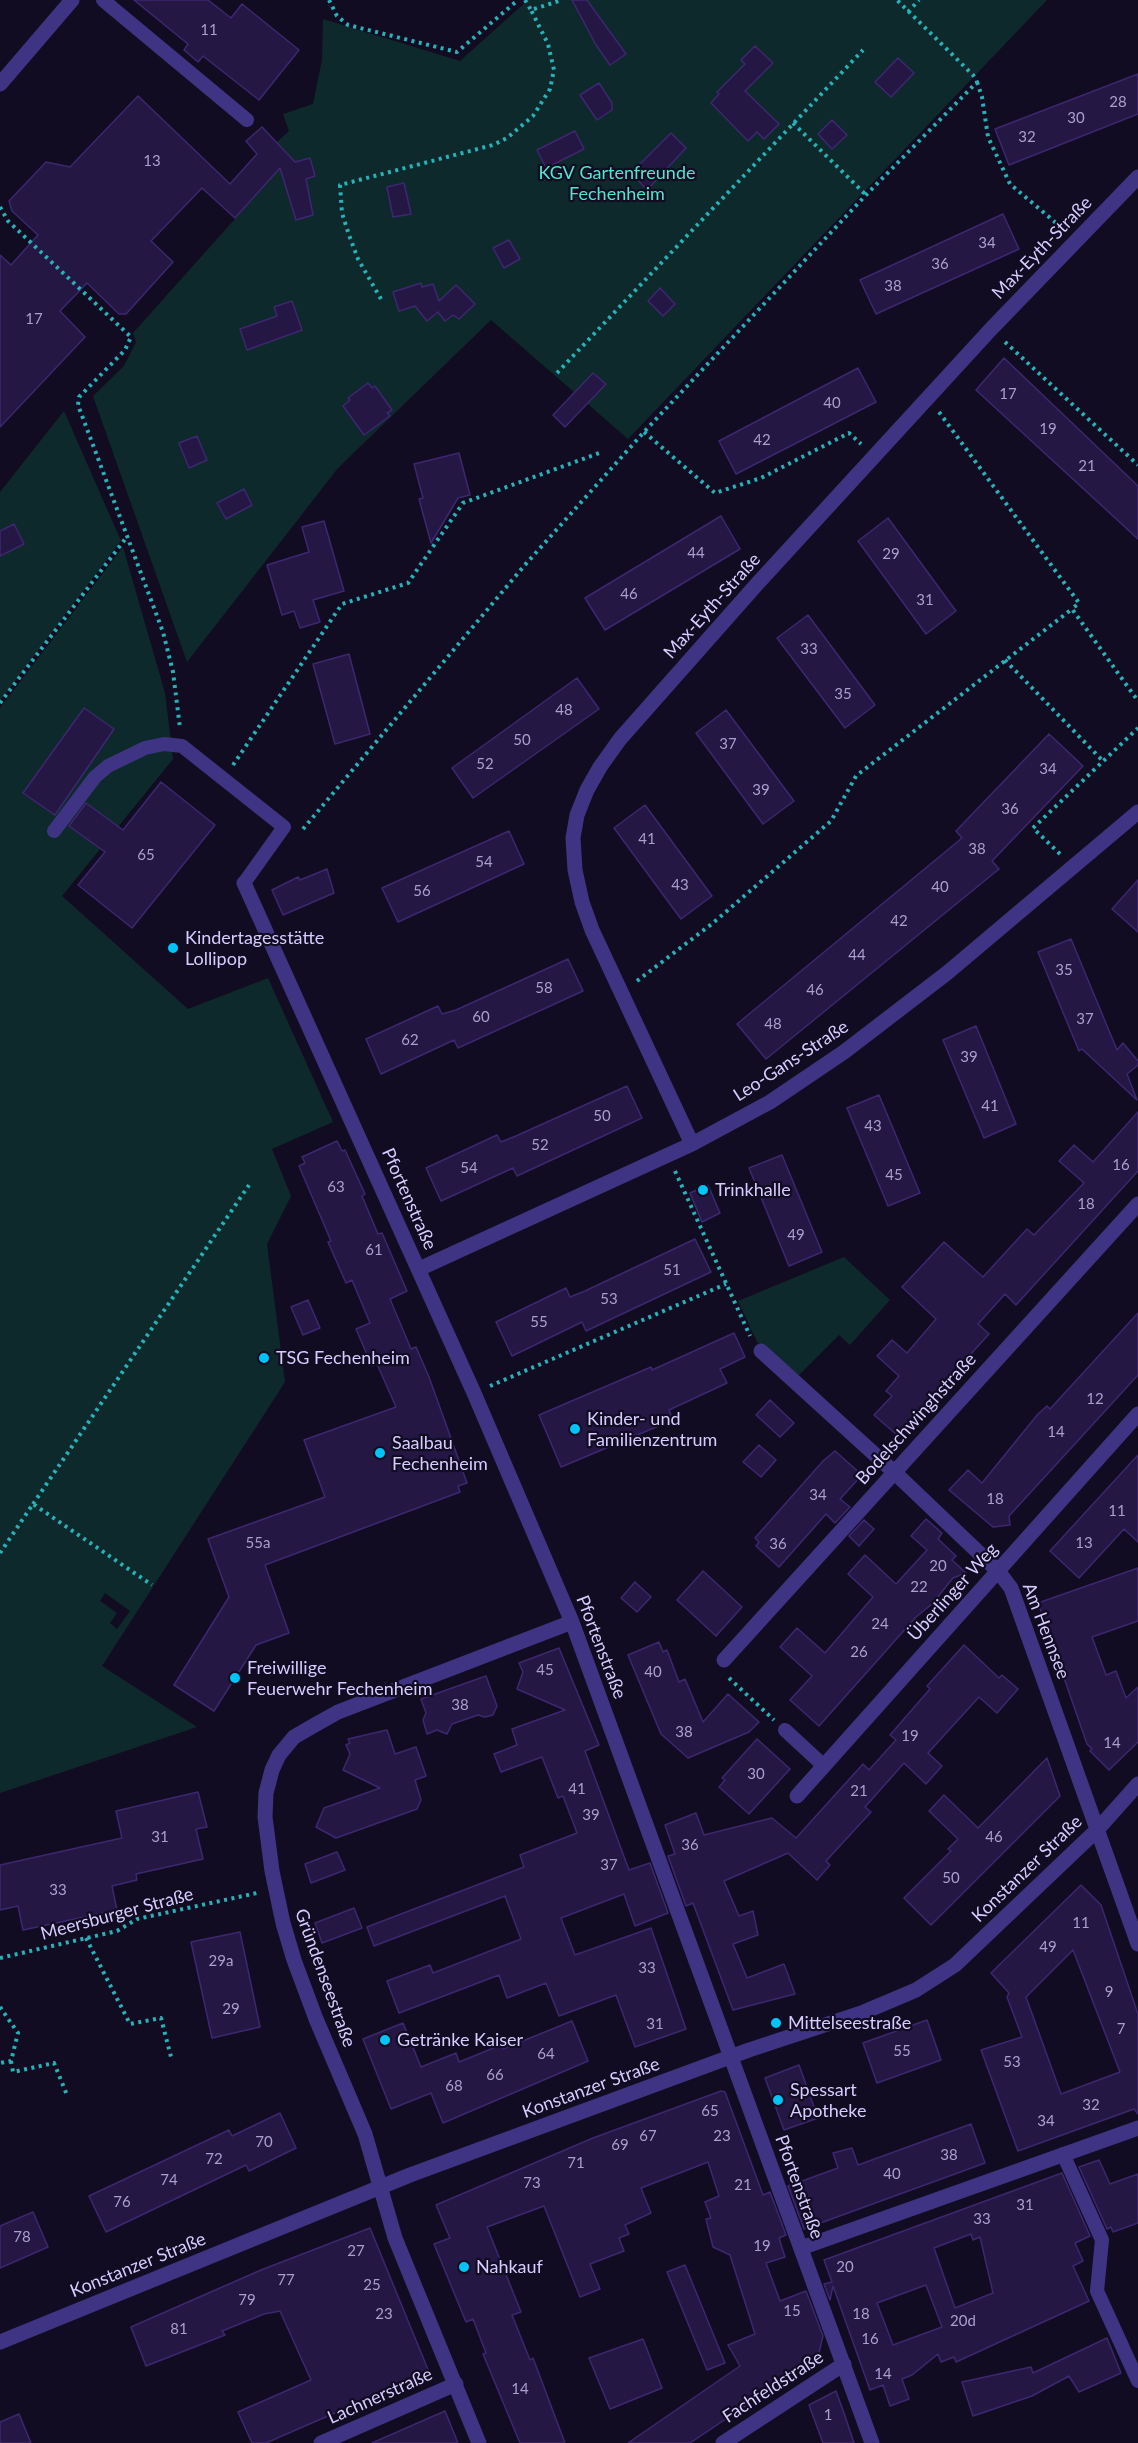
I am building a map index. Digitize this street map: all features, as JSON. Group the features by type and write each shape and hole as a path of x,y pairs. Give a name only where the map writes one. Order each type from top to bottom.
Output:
{"street":[{"path":"0,84 72,0"},
{"name":"Max-Eyth-Straße","path":"692,1144 592,930 575,870 573,838 577,815 587,790 600,766 620,739 873,456 1138,177"},
{"name":"Leo-Gans-Straße","path":"419,1269 668,1156 770,1102 844,1052 948,973 1138,812"},
{"name":"Pfortenstraße","path":"244,884 419,1269 572,1622 872,2443"},
{"name":"Bodelschwinghstraße","path":"724,1660 1138,1204"},
{"name":"Am Hennsee","path":"761,1351 894,1472 998,1571 1011,1588 1138,1944"},
{"name":"Überlinger Weg","path":"797,1796 1138,1414"},
{"name":"Gründenseestraße","path":"479,2443 395,2238 365,2134 306,1993 282,1923 264,1817 266,1793 276,1762 294,1737 339,1712 572,1622"},
{"name":"Konstanzer Straße","path":"0,2342 381,2187 731,2058 881,2006 938,1978 1097,1830 1138,1784"},
{"path":"801,2248 1138,2128"},
{"name":"Fachfeldstraße","path":"723,2443 844,2364"},
{"name":"Lachnerstraße","path":"321,2443 456,2384"}],"lane":[{"path":"103,0 247,120"},
{"path":"54,831 95,777 108,766 145,748 164,744 182,746 284,827 244,884"},
{"path":"785,1731 824,1766"},
{"path":"1063,2154 1102,2240 1097,2291 1138,2380"}],"path":[{"path":"329,0 337,16 348,25 457,52 518,0"},
{"path":"381,299 358,259 349,235 342,213 340,185 493,145 507,138 533,116 550,89 554,70 548,44 525,0"},
{"path":"531,10 562,0"},
{"path":"897,0 973,75 982,97 988,137 1011,184 1076,241"},
{"path":"908,12 919,0"},
{"path":"557,373 862,50"},
{"path":"303,830 524,566 644,432 866,195 977,82"},
{"path":"793,123 866,195"},
{"path":"0,207 8,221 131,337 125,350 79,397 78,405 163,632 175,683 182,746"},
{"path":"992,330 1138,465"},
{"path":"621,992 713,923 831,821 856,776 1079,603 928,398"},
{"path":"644,432 715,493 761,478 849,434 873,456"},
{"path":"223,779 342,604 408,583 462,503 602,452"},
{"path":"0,703 126,537"},
{"path":"1072,609 1138,700"},
{"path":"1005,660 1102,760"},
{"path":"1074,868 1033,828 1138,728"},
{"path":"668,1156 754,1346 761,1351"},
{"path":"0,1553 249,1185"},
{"path":"474,1393 726,1284"},
{"path":"33,1504 152,1585"},
{"path":"724,1660 725,1674 785,1731"},
{"name":"Meersburger Straße","path":"0,1958 117,1931 137,1919 275,1889"},
{"path":"86,1938 130,2024 161,2018 171,2058"},
{"path":"0,2007 18,2032 11,2061 13,2072 54,2063 67,2095"},
{"path":"0,2063 11,2061"}],"green space":[{"name":"KGV Gartenfreunde Fechenheim","path":"528,0 1047,0 628,439 491,320 338,468 187,662 93,396 124,366 136,342 133,333 268,182 250,167 289,131 283,114 313,104 322,60 323,19 460,61"},
{"path":"64,411 121,541 0,701 0,492"},
{"path":"123,547 165,693 173,759 62,896 188,1009 268,978 333,1122 272,1149 291,1196 267,1244 285,1382 102,1666 197,1727 0,1793 0,708","holes":["105,1593 130,1611 117,1629 110,1623 117,1613 100,1601"]},
{"path":"844,1257 890,1300 850,1345 839,1335 796,1378 757,1342 738,1301"}],"building":[{"path":"134,0 208,0 231,18 242,4 299,50 259,100 203,56 198,62 184,50 188,44"},
{"path":"572,0 587,0 626,54 610,65 596,45"},
{"path":"755,46 773,63 745,91 779,124 764,139 757,132 748,141 711,103 719,94 717,92 745,64 741,60"},
{"path":"898,58 914,73 891,97 875,82"},
{"path":"1138,74 1138,114 1009,165 995,129"},
{"path":"599,83 612,103 612,110 597,120 580,95"},
{"path":"138,96 230,184 257,154 246,141 262,127 295,162 310,158 315,176 306,179 313,215 296,220 280,168 235,218 202,188 151,241 173,262 126,314 119,314 87,283 60,311 85,337 0,427 0,255 11,265 38,235 12,211 9,201 46,162 70,167"},
{"path":"832,120 847,135 832,149 818,134"},
{"path":"575,131 584,149 546,168 537,150"},
{"path":"671,133 686,148 647,190 631,173"},
{"path":"404,183 411,214 393,217 387,187"},
{"path":"1003,214 1019,249 876,314 860,280"},
{"path":"509,240 520,259 504,268 493,248"},
{"path":"421,283 422,287 433,284 439,301 456,285 475,304 459,319 453,315 445,321 438,312 427,321 415,306 399,311 393,292"},
{"path":"660,288 675,304 663,316 648,301"},
{"path":"292,301 302,330 247,350 240,329 277,316 274,307"},
{"path":"1004,358 1138,486 1138,539 976,390"},
{"path":"858,368 876,402 736,474 719,441"},
{"path":"593,373 606,384 565,427 553,415"},
{"path":"368,383 372,388 375,386 392,410 387,413 390,416 364,435 343,406 350,400 348,398"},
{"path":"197,436 207,460 189,468 179,443"},
{"path":"459,453 470,495 458,498 431,543 419,499 423,498 414,464"},
{"path":"244,489 252,505 226,519 217,503"},
{"path":"721,516 740,549 605,630 585,598"},
{"path":"888,518 956,611 926,634 858,541"},
{"path":"324,521 344,591 313,600 320,622 300,628 294,611 282,615 267,565 309,552 302,527"},
{"path":"14,524 24,544 0,556 0,531"},
{"path":"808,615 875,705 845,728 777,638"},
{"path":"349,654 370,734 335,744 313,664"},
{"path":"577,678 599,709 473,798 452,768"},
{"path":"84,708 114,729 55,815 23,793"},
{"path":"726,710 794,801 763,824 696,733"},
{"path":"1049,734 1083,766 992,861 999,869 766,1059 737,1024 962,838 956,831"},
{"path":"161,782 215,825 132,928 78,885 105,852 69,826 86,803 123,830"},
{"path":"645,805 712,896 681,919 614,828"},
{"path":"509,831 524,864 398,922 382,888"},
{"path":"327,869 334,893 283,915 272,890 298,877 300,880"},
{"path":"1138,880 1138,932 1112,909"},
{"path":"1071,939 1117,1050 1123,1043 1138,1061 1138,1065 1127,1074 1137,1100 1082,1049 1079,1051 1038,952"},
{"path":"568,959 583,991 458,1048 454,1040 381,1074 366,1039 438,1006 442,1014 456,1010"},
{"path":"976,1026 1016,1124 984,1138 943,1040"},
{"path":"627,1086 642,1118 517,1176 513,1168 441,1201 426,1168 497,1135 501,1142 516,1136"},
{"path":"879,1095 920,1193 888,1206 847,1108"},
{"path":"1138,1112 1138,1171 1016,1305 1005,1294 978,1324 989,1334 897,1435 874,1415 892,1396 886,1391 899,1376 877,1356 892,1340 907,1353 936,1319 902,1287 944,1242 983,1277 1027,1229 1034,1235 1084,1183 1059,1161 1074,1145 1093,1162"},
{"path":"337,1141 342,1151 345,1150 365,1194 362,1196 378,1234 382,1233 407,1291 390,1299 411,1349 416,1347 429,1377 467,1483 458,1486 460,1492 265,1565 289,1633 256,1645 214,1711 174,1685 229,1597 208,1539 325,1497 304,1440 396,1407 377,1364 372,1366 356,1329 370,1323 352,1280 346,1283 299,1166 305,1163 302,1157"},
{"path":"782,1155 822,1252 789,1266 749,1168"},
{"path":"708,1185 720,1213 702,1222 690,1193"},
{"path":"695,1239 711,1272 586,1331 582,1322 512,1356 496,1322 566,1288 570,1297 585,1291"},
{"path":"308,1300 320,1328 303,1335 291,1307"},
{"path":"1138,1313 1138,1375 1009,1516 1010,1525 993,1527 949,1490 968,1470 982,1483 1038,1414 1047,1406 1050,1409"},
{"path":"734,1333 745,1357 720,1369 727,1383 669,1410 673,1420 561,1467 539,1415 651,1367 652,1370"},
{"path":"770,1400 794,1423 780,1437 756,1415"},
{"path":"759,1445 776,1460 761,1477 743,1462"},
{"path":"835,1451 862,1475 840,1499 850,1507 835,1523 826,1514 779,1567 756,1546 759,1542 755,1538 823,1461"},
{"path":"1138,1455 1138,1542 1124,1529 1079,1578 1050,1551"},
{"path":"926,1519 942,1533 938,1539 956,1556 952,1560 966,1573 953,1578 932,1604 916,1617 819,1726 790,1700 812,1676 780,1647 797,1628 825,1653 873,1597 848,1574 865,1555 896,1584 927,1550 911,1536"},
{"path":"864,1520 874,1529 859,1546 849,1536"},
{"path":"1138,1568 1138,1621 1092,1637 1106,1675 1116,1671 1126,1698 1138,1687 1138,1742 1109,1770 1090,1751 1092,1749 1087,1744 1038,1603"},
{"path":"703,1571 742,1607 716,1636 677,1600"},
{"path":"635,1582 651,1597 637,1612 621,1598"},
{"path":"659,1642 663,1652 667,1650 679,1682 685,1679 703,1722 728,1694 759,1722 749,1732 688,1758 661,1734 628,1655"},
{"path":"964,1645 999,1678 1002,1675 1018,1689 997,1713 979,1697 928,1753 942,1766 926,1784 904,1763 865,1807 871,1812 826,1861 830,1865 817,1880 788,1853 724,1881 739,1916 753,1911 758,1935 733,1944 747,1978 784,1964 795,1994 733,2010 693,1903 686,1906 668,1856 675,1854 665,1825 696,1813 704,1835 772,1818 796,1838 863,1764 869,1770 896,1740 890,1735 930,1689 927,1686"},
{"path":"559,1648 599,1745 585,1751 629,1870 650,1863 668,1913 635,1926 624,1894 561,1918 575,1955 651,1928 686,2029 635,2047 616,1995 559,2016 546,1983 507,1998 499,1975 399,2013 387,1981 430,1965 433,1973 521,1939 505,1896 374,1946 367,1927 524,1867 520,1855 577,1833 563,1796 558,1798 542,1757 501,1772 494,1754 517,1745 512,1729 565,1710 517,1689 523,1672 519,1663"},
{"path":"486,1676 497,1706 493,1715 485,1717 478,1715 452,1724 447,1734 437,1730 427,1734 423,1720 426,1713 421,1699"},
{"path":"387,1730 395,1754 416,1747 426,1776 415,1780 421,1800 417,1809 336,1838 316,1827 324,1808 380,1788 343,1770 350,1754 346,1745 350,1743 348,1739"},
{"path":"757,1739 790,1769 749,1814 719,1787 725,1780 722,1778"},
{"path":"1047,1758 1060,1796 931,1925 904,1898 951,1851 948,1849 958,1839 929,1811 944,1795 978,1828"},
{"path":"198,1792 207,1827 196,1829 203,1859 136,1874 137,1880 112,1886 117,1910 23,1930 18,1906 0,1910 0,1865 122,1838 116,1811"},
{"path":"337,1852 345,1870 311,1883 305,1864"},
{"path":"1081,1885 1101,1905 1138,2014 1138,2114 1134,2109 1018,2151 981,2050 1022,2037 1007,1997 1009,1993 991,1973","holes":["1073,1950 1120,2072 1061,2094 1026,1997"]},
{"path":"354,1908 362,1928 322,1943 315,1923"},
{"path":"240,1932 260,2027 212,2038 191,1942"},
{"path":"927,2020 941,2060 877,2083 863,2043"},
{"path":"572,2021 588,2061 443,2123 431,2093 391,2109 363,2039 403,2023 421,2067 456,2053 459,2062 501,2045 503,2049"},
{"path":"799,2065 818,2118 784,2130 765,2078"},
{"path":"721,2091 725,2092 763,2195 770,2192 786,2235 779,2238 785,2257 766,2263 780,2301 806,2291 823,2336 818,2357 690,2443 628,2443 740,2366 728,2345 755,2334 730,2255 713,2247 706,2219 711,2218 705,2202 719,2196 708,2162 641,2188 651,2213 625,2225 629,2234 619,2238 624,2251 590,2264 600,2289 580,2297 544,2206 487,2227 521,2312 512,2315 530,2360 533,2358 565,2443 520,2443 483,2354 486,2353 473,2319 466,2322 434,2244 450,2238 436,2205 593,2138"},
{"path":"280,2113 296,2148 249,2171 246,2165 106,2232 89,2196 229,2130 232,2136"},
{"path":"971,2124 985,2163 804,2229 788,2186 838,2168 833,2153 852,2148 858,2165"},
{"path":"1099,2160 1110,2184 1138,2174 1138,2223 1113,2232 1111,2227 1107,2229 1079,2167"},
{"path":"1062,2173 1090,2236 1075,2243 1083,2261 1073,2266 1089,2301 956,2362 954,2357 941,2362 938,2354 912,2375 902,2379 909,2399 890,2406 883,2385 870,2390 833,2286 830,2300 824,2284 832,2282 824,2260","holes":["971,2234 973,2240 980,2237 993,2293 955,2308 934,2248","926,2285 942,2327 893,2345 877,2303"]},
{"path":"33,2212 48,2247 0,2268 0,2226"},
{"path":"370,2228 429,2372 266,2443 252,2443 238,2412 311,2380 280,2311 264,2314 222,2331 225,2335 146,2366 131,2327 261,2270"},
{"path":"685,2265 725,2363 707,2370 667,2272"},
{"path":"1107,2338 1121,2373 1079,2392 1069,2376 1032,2396 973,2416 962,2382 1031,2367 1033,2373"},
{"path":"643,2339 662,2388 610,2409 589,2358"},
{"path":"836,2391 854,2443 823,2443 809,2405"},
{"path":"445,2411 458,2443 372,2443"},
{"path":"19,2414 31,2443 0,2443 0,2422"}],"place":[{"name":"Kindertagesstätte Lollipop","path":"173,948"},
{"name":"Trinkhalle","path":"703,1190"},
{"name":"TSG Fechenheim","path":"264,1358"},
{"name":"Kinder- und Familienzentrum","path":"575,1429"},
{"name":"Saalbau Fechenheim","path":"380,1453"},
{"name":"Freiwillige Feuerwehr Fechenheim","path":"235,1678"},
{"name":"Mittelseestraße","path":"776,2023"},
{"name":"Getränke Kaiser","path":"385,2040"},
{"name":"Spessart Apotheke","path":"778,2100"},
{"name":"Nahkauf","path":"464,2267"}]}
